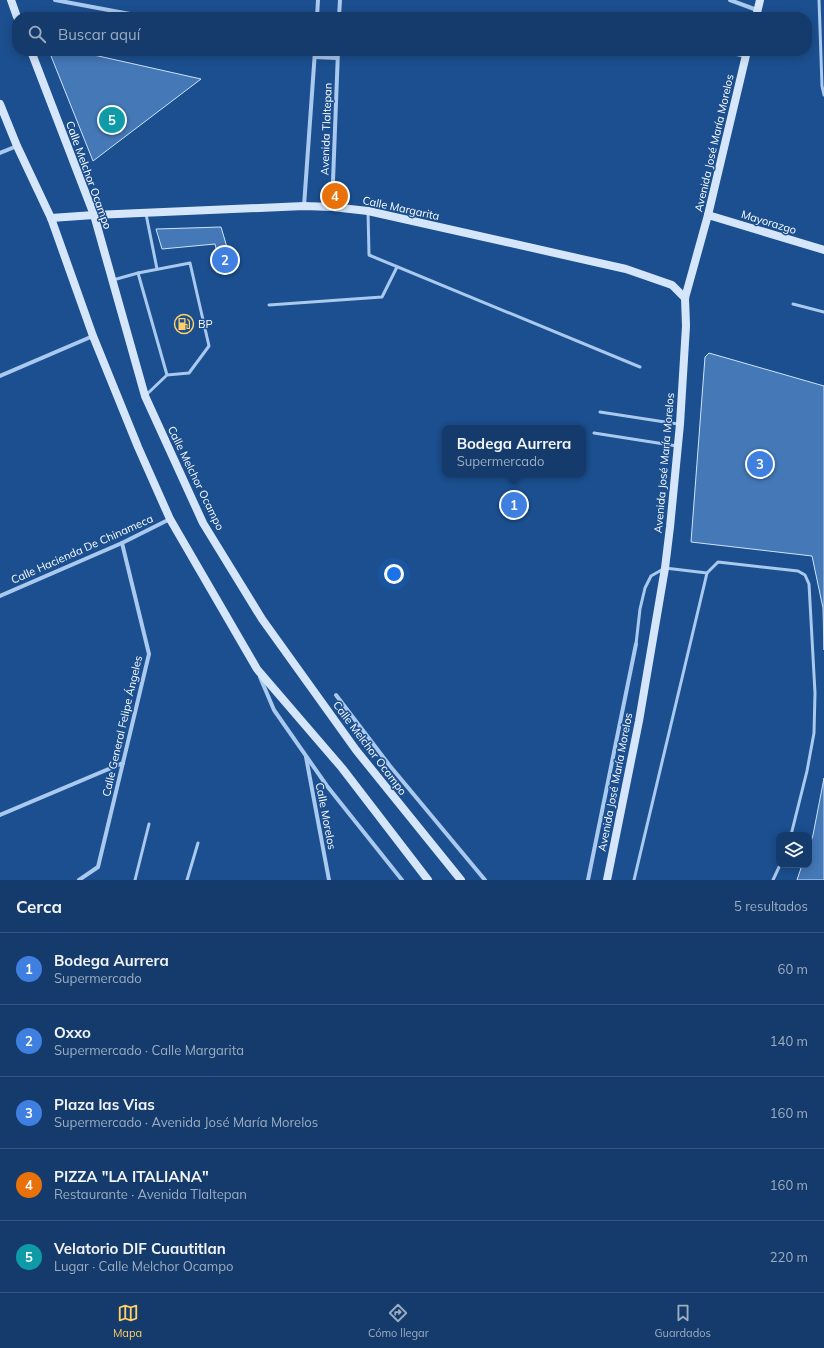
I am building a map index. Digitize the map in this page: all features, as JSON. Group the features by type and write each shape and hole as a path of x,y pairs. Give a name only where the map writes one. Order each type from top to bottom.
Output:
{"main road":[{"path":"11,0 15,12"},
{"path":"757,12 760,0"},
{"name":"Calle Melchor Ocampo","path":"32,56 94,215 145,396 203,523 262,619 356,750 461,880"},
{"name":"Avenida José María Morelos","path":"607,880 639,721 665,568 680,424 686,326 685,298 708,215 746,56"},
{"path":"0,104 17,146 51,218 93,336 138,447 170,519 257,669 342,768 428,880"},
{"name":"Calle Margarita","path":"51,218 304,206 368,211 626,269 672,285 685,298"},
{"name":"Mayorazgo","path":"708,215 824,250"}],"street":[{"path":"56,0 120,12"},
{"path":"317,12 318,0"},
{"path":"339,12 340,0"},
{"path":"730,0 752,12"},
{"path":"315,57 337,58"},
{"name":"Avenida Tlaltepan","path":"304,206 315,57"},
{"name":"Avenida Tlaltepan","path":"332,207 337,58"},
{"path":"0,153 17,146"},
{"path":"0,376 93,336"},
{"name":"Calle Hacienda De Chinameca","path":"0,596 122,543 170,519"},
{"name":"Calle General Felipe Ángeles","path":"79,880 98,867 149,654 122,543"},
{"path":"588,880 636,644"},
{"path":"257,669 274,710 327,786 402,880"},
{"path":"336,695 390,766 485,880"},
{"name":"Calle Morelos","path":"305,754 329,880"},
{"path":"0,816 122,764"}],"lane":[{"path":"819,0 822,86 824,95"},
{"path":"368,211 369,255 640,367"},
{"path":"146,213 157,269"},
{"path":"112,280 138,273 190,263 208,346 189,373 167,375 145,396"},
{"path":"269,305 382,297 397,267"},
{"path":"138,273 167,375"},
{"path":"793,304 824,312"},
{"path":"600,412 680,424"},
{"path":"594,433 678,446"},
{"path":"634,880 707,573 718,562 798,571 805,575 809,584 815,694 814,733 793,832"},
{"path":"636,644 640,609 645,588 651,576 665,568 707,573"},
{"path":"135,880 149,824"},
{"path":"187,880 198,843"},
{"path":"773,880 779,868"}],"building":[{"path":"51,56 98,56 201,79 93,161"},
{"path":"221,227 234,271 222,273 215,244 162,249 156,229"},
{"path":"709,353 824,386 824,650 823,608 812,556 691,542 705,357"},
{"path":"824,778 824,880 797,880 801,868 812,868 813,835"}],"place":[{"name":"Velatorio DIF Cuautitlan","path":"112,120"},
{"name":"PIZZA \"LA ITALIANA\"","path":"335,196"},
{"name":"Oxxo","path":"225,260"},
{"name":"BP","path":"184,324"},
{"name":"Plaza las Vias","path":"760,464"},
{"name":"Bodega Aurrera","path":"514,505"}]}
